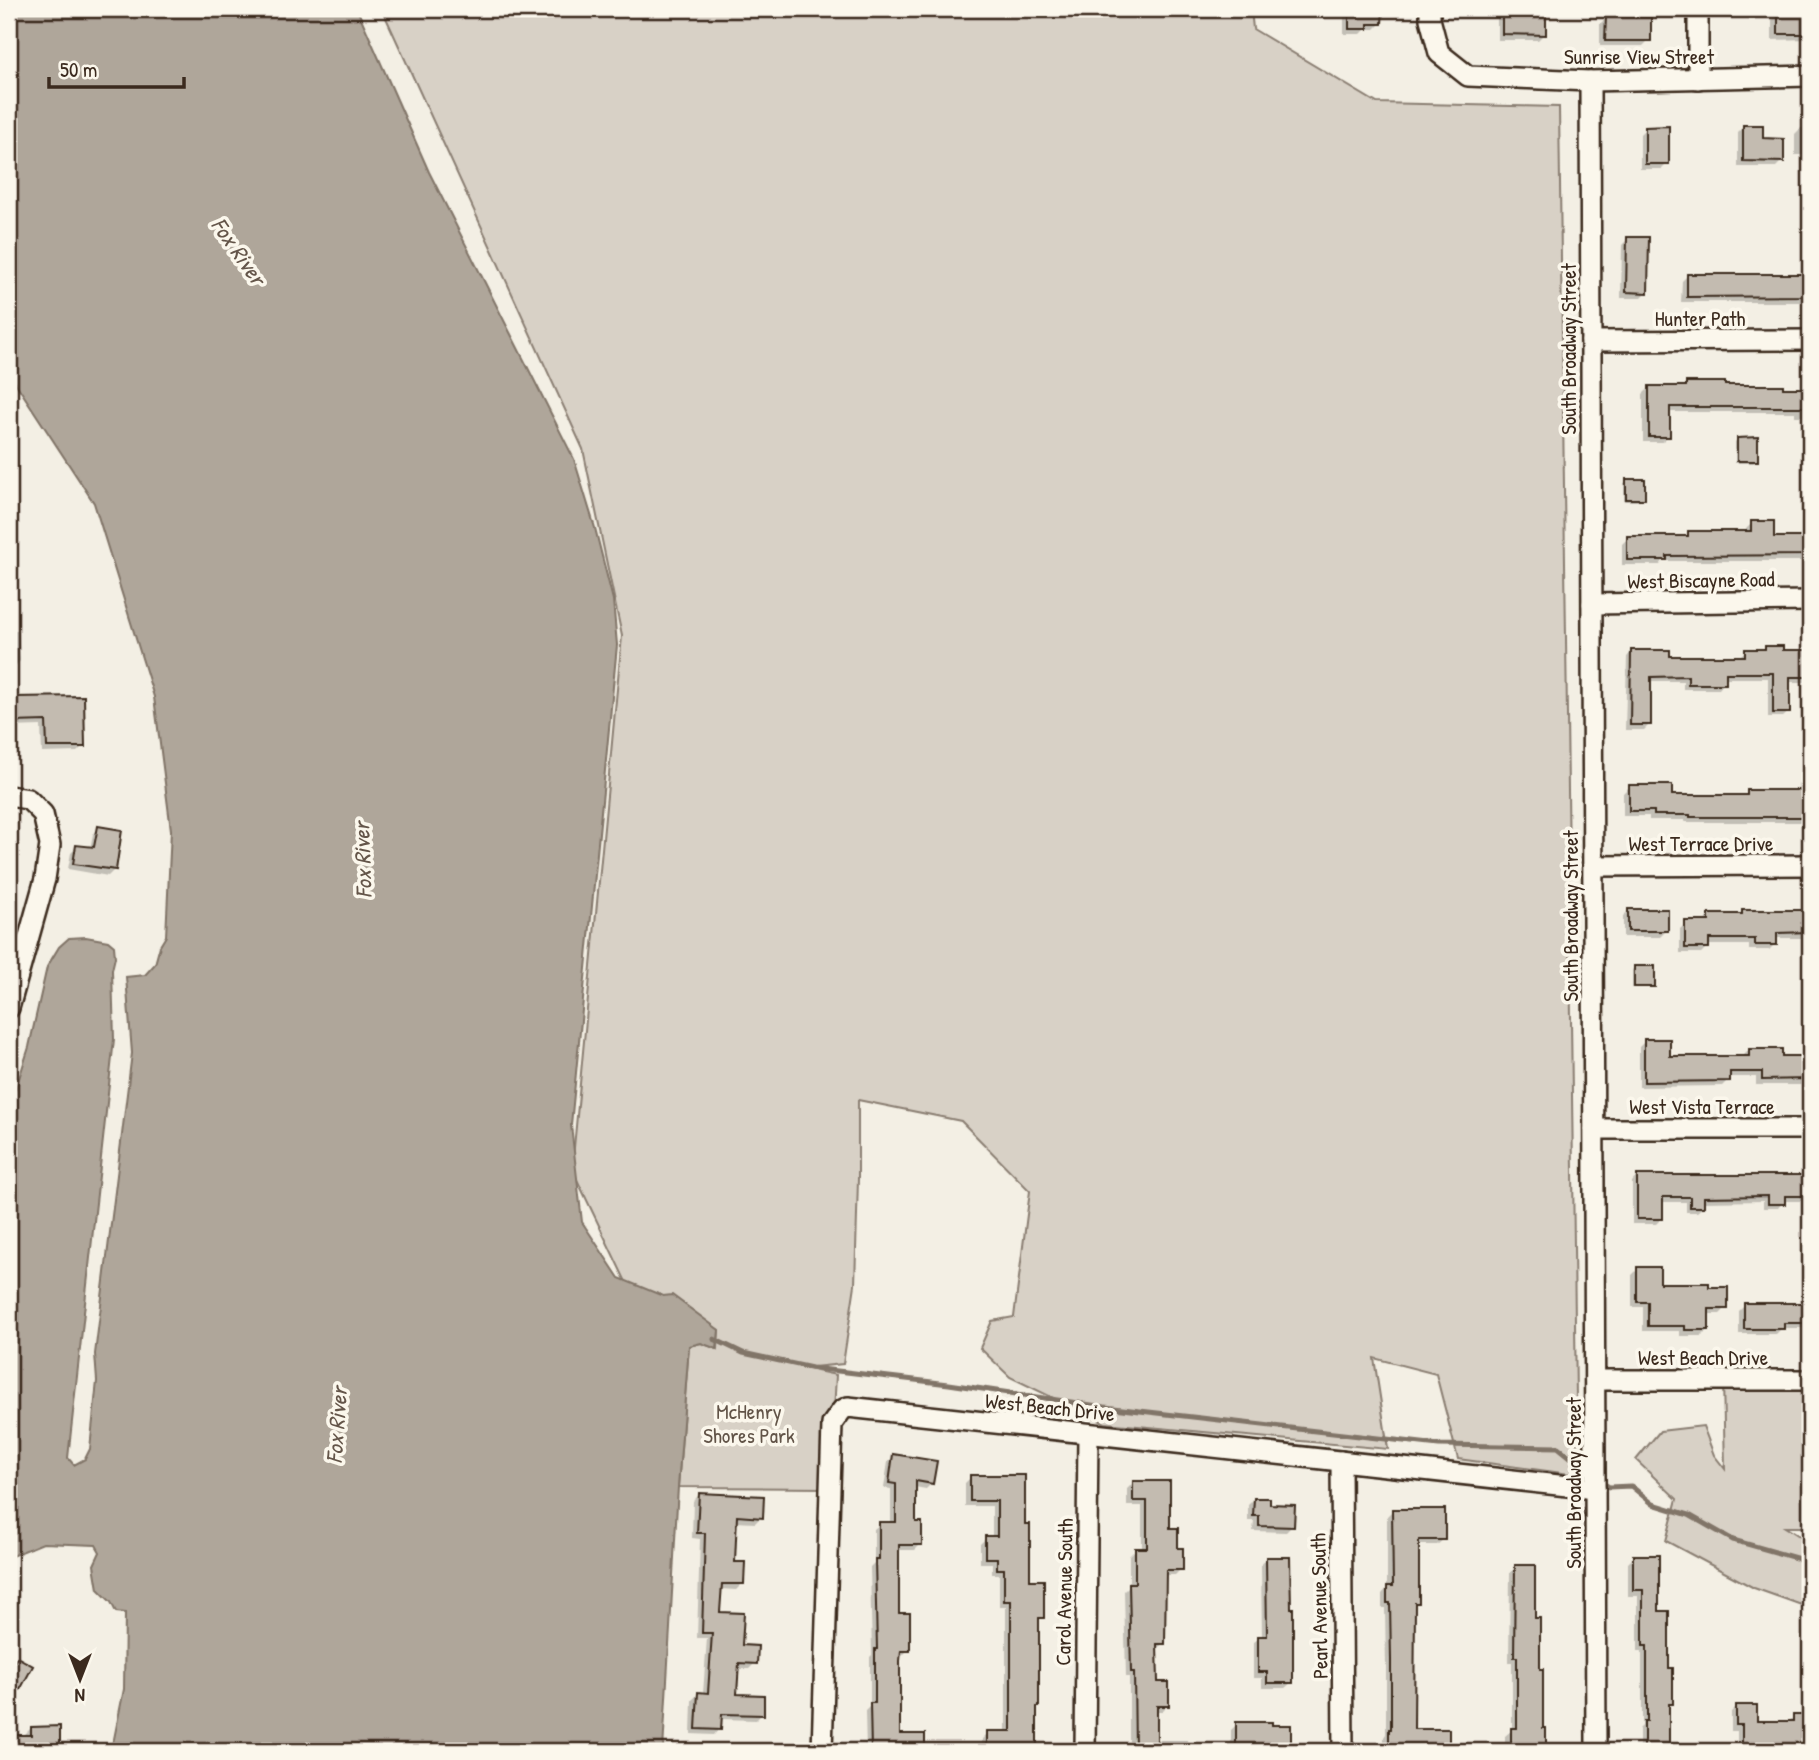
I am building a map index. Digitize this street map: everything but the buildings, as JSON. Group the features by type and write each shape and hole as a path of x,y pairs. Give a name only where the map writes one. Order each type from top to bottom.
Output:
{"street":[{"name":"Sunrise View Street","path":"1430,9 1439,53 1468,76 1590,81 1810,76"},
{"path":"1698,9 1698,79"},
{"name":"South Broadway Street","path":"1590,81 1596,1751"},
{"name":"Hunter Path","path":"1591,341 1810,340"},
{"name":"West Biscayne Road","path":"1592,604 1810,601"},
{"path":"9,796 28,799 43,814 50,845 45,879 9,1008"},
{"name":"West Terrace Drive","path":"1593,866 1810,865"},
{"name":"West Vista Terrace","path":"1594,1129 1810,1129"},
{"name":"West Beach Drive","path":"1595,1380 1810,1380"},
{"name":"West Beach Drive","path":"822,1751 832,1424 842,1410 848,1408 1595,1489"},
{"name":"Carol Avenue South","path":"1085,1751 1088,1434"},
{"name":"Pearl Avenue South","path":"1341,1461 1343,1751"}],"green space":[{"name":"McHenry Shores Park","path":"382,9 1251,9 1253,29 1377,103 1559,107 1577,1475 1458,1459 1436,1374 1374,1358 1388,1449 1105,1423 1010,1377 980,1348 992,1321 1014,1317 1030,1191 961,1121 858,1100 855,1285 843,1364 803,1368 836,1375 830,1488 678,1487 689,1346 701,1343 718,1349 719,1330 663,1296 627,1284 572,1169 622,636 583,449"},
{"path":"1723,1380 1810,1380 1810,1527 1785,1527 1804,1539 1810,1550 1810,1608 1754,1588 1666,1541 1677,1499 1636,1460 1660,1431 1703,1426 1714,1455 1725,1469"}],"water":[{"name":"Fox River","path":"9,9 357,9 429,172 574,459 613,600 617,645 571,1125 582,1222 619,1278 663,1296 672,1295 719,1330 717,1349 701,1343 689,1346 663,1751 106,1751 114,1739 124,1689 125,1613 116,1612 111,1602 98,1589 94,1565 100,1552 96,1545 43,1543 9,1557 9,1110 29,1047 47,967 59,947 69,938 86,937 108,941 114,946 115,957 112,970 114,1039 68,1458 74,1465 85,1459 90,1449 97,1381 95,1354 132,1053 126,977 145,975 155,964 166,936 171,830 154,697 94,503 9,373"}],"waterway":[{"path":"714,1339 743,1353 812,1368 949,1384 1105,1407 1439,1445 1558,1447 1589,1472"},
{"path":"1599,1480 1609,1487 1631,1486 1653,1504 1689,1515 1733,1540 1810,1562"}]}
